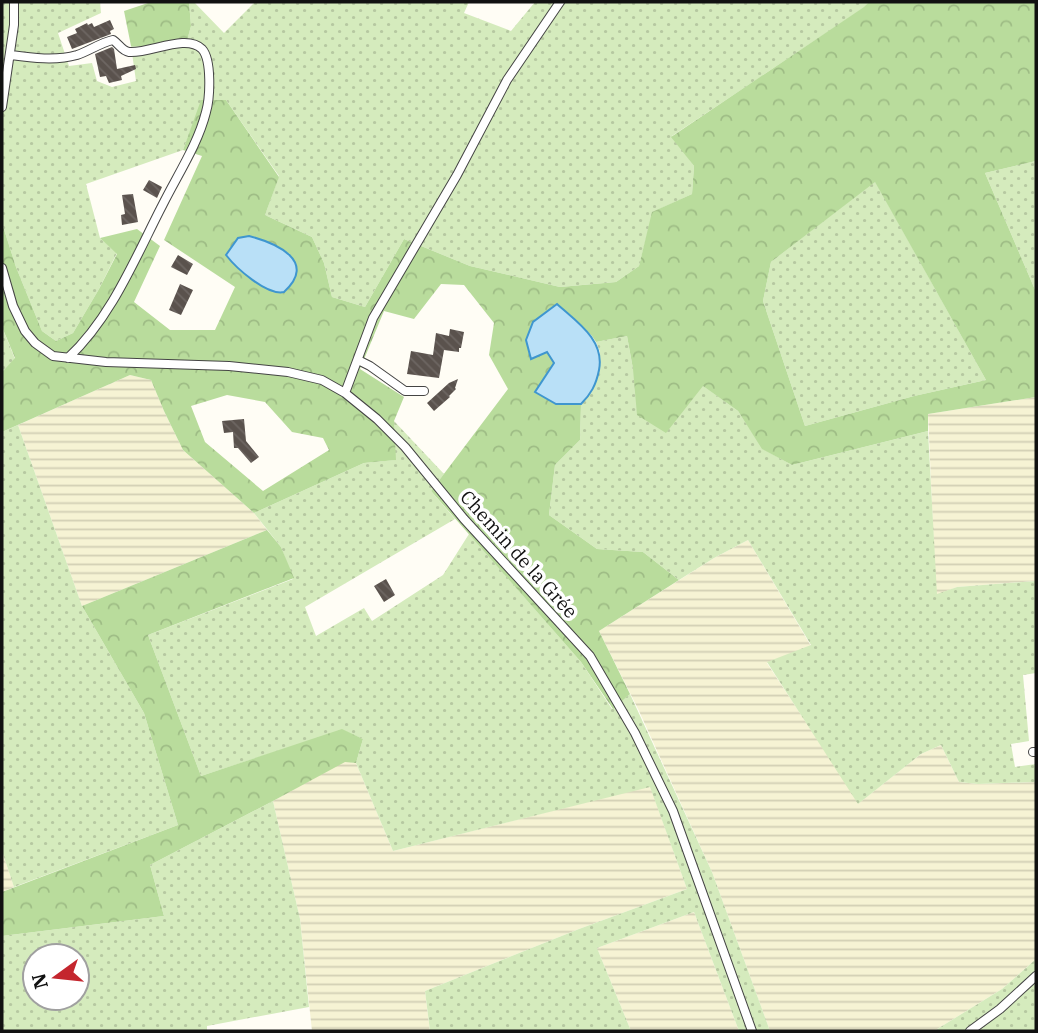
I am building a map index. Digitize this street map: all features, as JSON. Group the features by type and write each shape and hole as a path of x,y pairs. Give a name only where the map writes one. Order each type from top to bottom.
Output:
{"street":[{"path":"2,107 11,55 14,2"},
{"path":"345,393 373,317 457,175 507,80 559,2"},
{"path":"11,55 32,58 64,57 113,40 129,52 141,52 178,43 194,44 201,48 207,61 206,113 194,145 97,326 68,358"},
{"name":"Chemin de la Grée","path":"2,268 13,306 25,331 35,343 53,356 106,362 229,366 288,372 322,380 345,393 405,447 464,519 590,656 635,733 673,811 752,1031"},
{"path":"358,360 405,391 424,391"},
{"path":"970,1031 1000,1009 1036,976"}],"shaded area":[{"path":"130,375 151,380 183,450 254,513 267,530 82,606 18,425"},
{"path":"1036,397 1036,581 957,587 936,595 928,414"},
{"path":"748,540 811,646 767,663 859,803 921,754 941,745 959,782 1036,782 1036,959 1002,989 934,1031 770,1031 712,872 639,711 599,631 714,558"},
{"path":"345,761 356,763 393,851 650,786 687,889 425,991 430,1031 312,1031 300,919 273,801"},
{"path":"2,851 14,887 2,892"},
{"path":"694,912 739,1031 631,1031 597,948"}],"green space":[{"path":"2,2 100,2 101,13 58,33 69,66 92,63 97,81 112,87 136,81 131,46 185,47 191,26 189,2 194,2 224,33 255,2 469,2 464,13 511,31 535,2 869,2 672,136 694,166 692,194 653,212 639,266 616,282 560,287 470,266 404,239 365,307 332,297 324,263 312,237 265,215 279,176 226,100 202,100 183,150 86,184 100,238 117,253 73,333 56,341 42,331 16,267 2,223"},
{"path":"151,2 189,2 191,26 185,48 131,46 124,11"},
{"path":"869,2 1036,2 1036,161 985,173 1036,292 1036,397 928,414 928,431 792,465 762,449 738,411 703,386 666,433 637,415 627,336 596,342 557,304 531,359 548,352 554,363 535,392 556,404 581,404 580,440 555,465 549,515 597,549 643,552 679,580 599,631 630,694 613,709 581,662 431,491 508,389 489,355 494,323 464,285 441,284 414,319 384,311 360,369 404,397 394,421 396,460 364,463 254,513 183,450 151,380 130,375 2,432 2,372 15,358 2,327 2,223 16,267 42,331 56,341 73,333 117,254 100,238 137,229 160,246 134,302 170,330 215,330 235,287 164,240 202,156 183,150 201,100 226,100 279,177 265,215 312,237 324,263 332,297 365,307 404,239 470,266 560,287 616,282 639,266 652,212 692,194 694,166 671,137","holes":["875,182 986,380 914,396 805,426 763,301 771,262","249,236 290,254 293,282 287,290 279,293 265,286 227,257 226,254 238,238","227,395 265,402 292,432 323,438 329,450 263,491 205,442 191,406"]},
{"path":"1036,161 1036,292 985,173"},
{"path":"875,181 986,380 914,396 805,426 763,301 771,262"},
{"path":"2,327 15,359 2,372"},
{"path":"627,336 633,369 702,385 738,411 763,449 792,465 928,431 937,594 957,587 1036,581 1036,673 1023,675 1029,741 1011,744 1015,767 1036,764 1036,782 959,782 941,745 921,754 858,804 767,662 811,645 748,540 679,580 643,552 597,549 549,515 555,465 580,440 581,404 587,398 600,352 596,342"},
{"path":"394,421 444,474 431,491 455,519 305,607 316,636 364,608 372,621 443,575 469,534 581,662 612,709 630,694 712,872 770,1031 739,1031 694,912 597,948 631,1031 430,1031 425,991 687,889 650,787 393,851 356,763 363,739 342,730 201,776 148,635 293,579 281,547 254,513 364,463 395,460"},
{"path":"18,425 82,606 144,713 178,825 14,887 2,851 2,432"},
{"path":"267,530 281,547 294,578 148,635 201,776 342,729 363,739 356,763 345,762 150,865 164,916 2,936 2,892 178,825 144,713 82,606"},
{"path":"273,801 300,919 309,1007 207,1026 207,1031 2,1031 2,936 164,916 150,865"},
{"path":"1036,959 1036,1031 934,1031 1002,989"}],"water":[{"path":"249,236 271,243 289,255 295,263 297,271 284,292 269,290 261,285 226,255 238,238"},
{"path":"557,304 588,332 598,350 600,359 596,380 581,404 556,404 535,392 554,363 547,352 531,359 526,340 533,322"}],"building":[{"path":"110,20 114,29 110,31 111,34 72,49 67,37 77,33 75,29 87,23 92,23 94,27"},
{"path":"112,47 117,69 135,65 136,69 121,76 122,80 109,83 106,76 100,77 95,54"},
{"path":"149,180 162,187 157,198 143,190"},
{"path":"133,194 138,222 122,225 121,215 125,214 122,195"},
{"path":"178,255 193,264 187,275 171,267"},
{"path":"180,284 193,290 181,315 169,310"},
{"path":"450,329 464,332 461,348 459,352 444,350 439,378 407,374 411,351 433,355 436,333 449,336"},
{"path":"458,379 456,389 450,397 434,411 427,403 449,383"},
{"path":"244,419 246,441 259,457 251,463 238,448 234,448 233,432 224,433 222,421"},
{"path":"386,579 395,595 384,602 374,586"}]}
